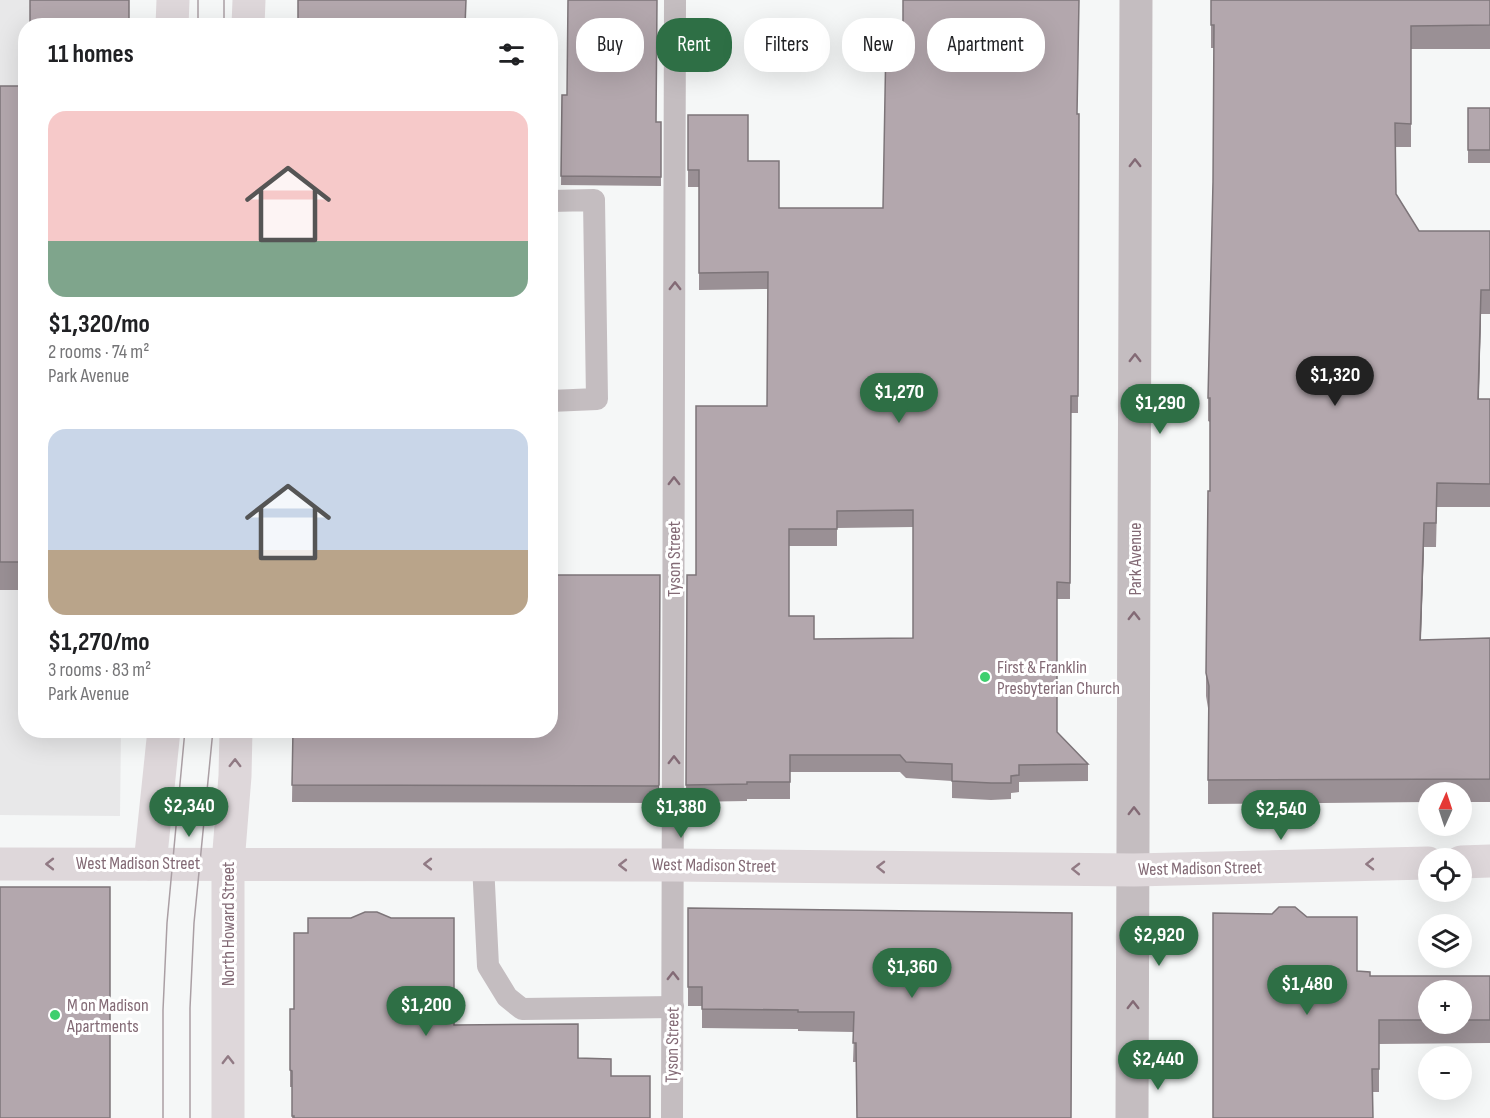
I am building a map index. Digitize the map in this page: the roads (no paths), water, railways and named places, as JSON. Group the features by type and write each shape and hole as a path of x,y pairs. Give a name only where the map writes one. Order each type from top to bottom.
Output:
{"main road":[{"path":"172,18 173,0"},
{"path":"248,18 249,0"},
{"path":"150,864 163,738"},
{"name":"North Howard Street","path":"228,1118 228,863 236,738"},
{"path":"1472,862 1490,861"},
{"name":"West Madison Street","path":"0,864 673,865 1134,870 1418,863"}],"street":[{"name":"Park Avenue","path":"1132,1118 1136,0"}],"lane":[{"name":"Tyson Street","path":"672,1118 675,0"},
{"path":"558,201 594,200 597,399 558,401"},
{"path":"483,864 488,966 507,997 522,1009 673,1006"}],"tram line":[{"path":"198,0 198,18"},
{"path":"224,0 224,18"},
{"path":"163,1118 163,1010 167,923 184,738"},
{"path":"190,1118 190,1008 194,923 212,738"}],"place":[{"name":"First & Franklin Presbyterian Church","path":"985,677"},
{"name":"M on Madison Apartments","path":"55,1015"}]}
